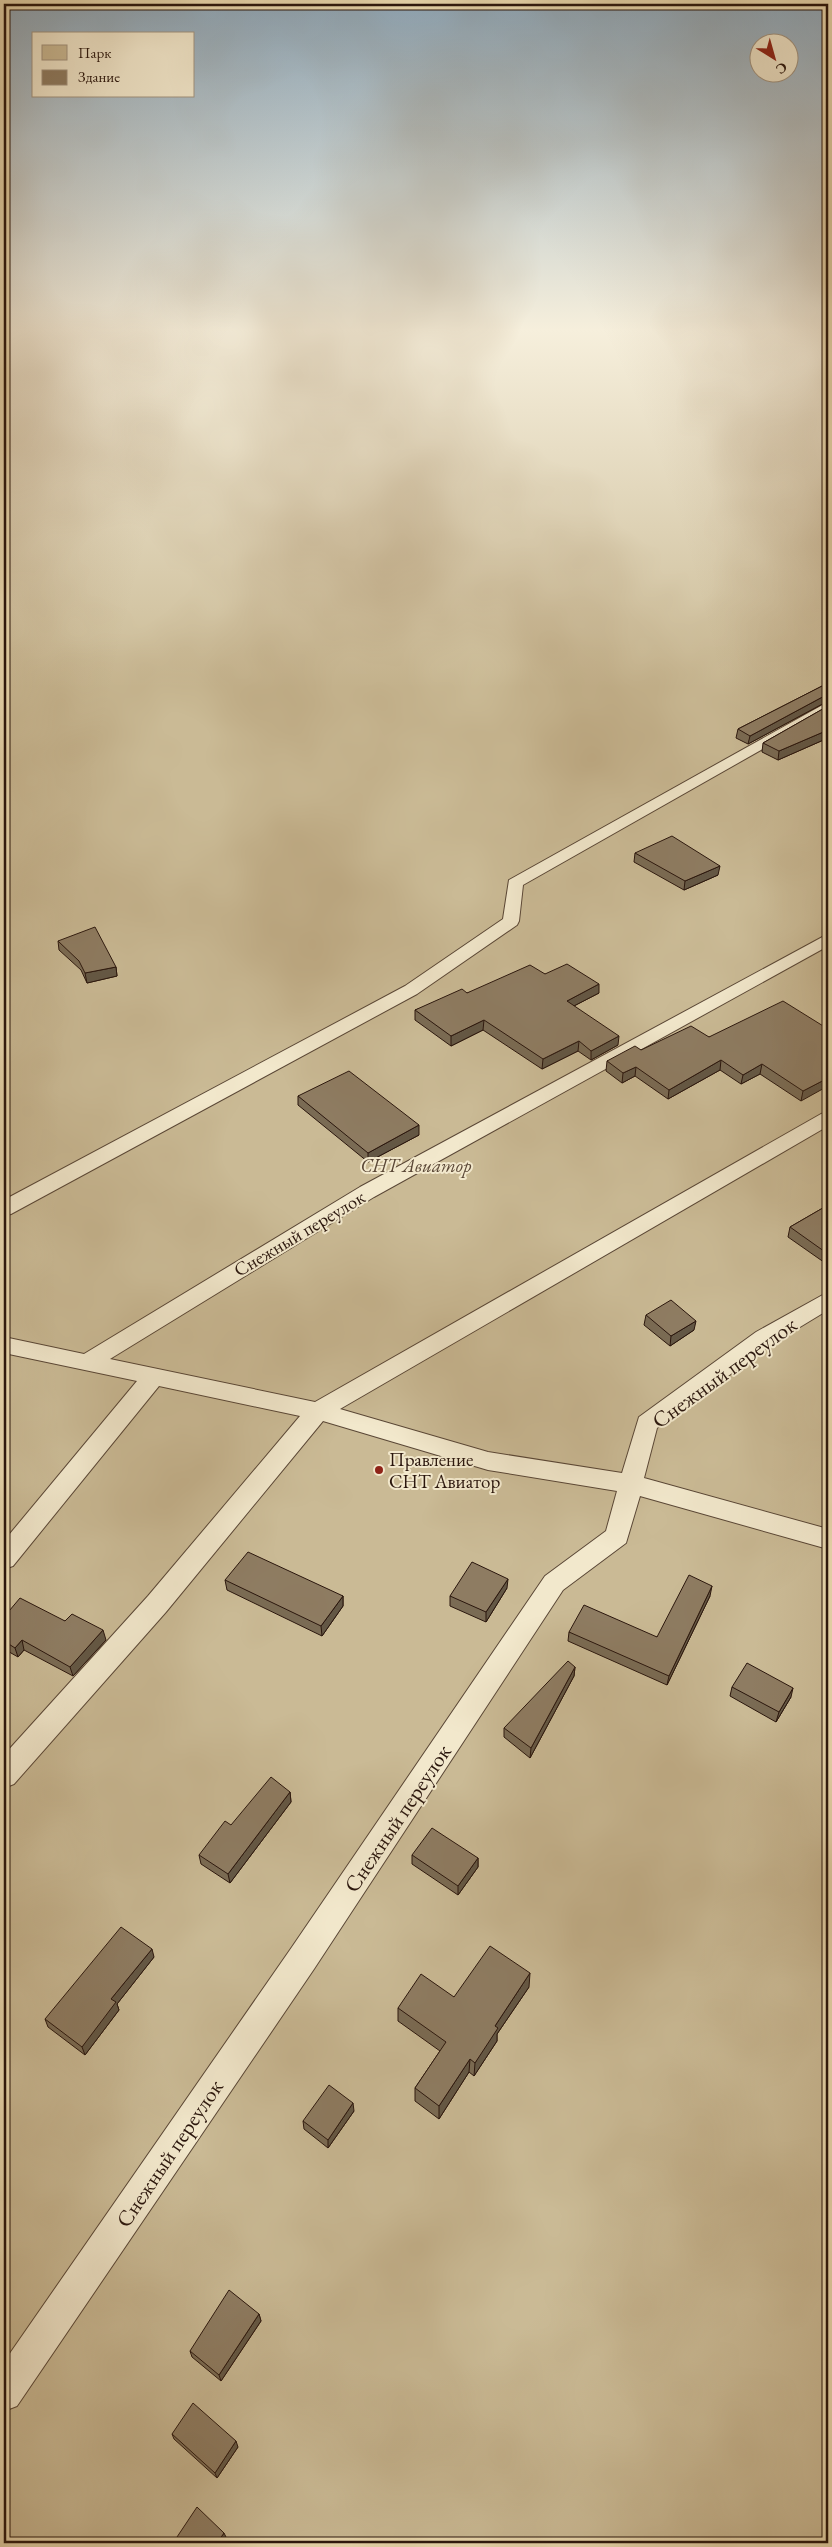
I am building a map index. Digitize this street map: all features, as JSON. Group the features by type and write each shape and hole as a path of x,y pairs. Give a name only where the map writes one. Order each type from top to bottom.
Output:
{"lane":[{"path":"4,1208 411,990 511,921 515,883 828,706"},
{"name":"Снежный переулок","path":"89,1361 367,1192 828,940"},
{"path":"4,1775 157,1604 318,1411 828,1118"},
{"name":"Снежный переулок","path":"4,2393 303,1958 554,1583 617,1536 647,1423 764,1338 828,1300"},
{"path":"4,1345 89,1361 318,1411 488,1461 632,1484 828,1539"},
{"path":"4,1559 154,1375"}],"green space":[{"name":"СНТ Авиатор","path":"4,450 828,450 828,2543 4,2543"}],"building":[{"path":"828,683 828,694 750,736 738,729"},
{"path":"828,706 828,730 779,751 763,743"},
{"path":"672,836 720,866 685,881 635,853"},
{"path":"95,927 116,967 85,973 79,961 58,941"},
{"path":"567,964 599,984 567,1001 619,1036 591,1051 579,1041 543,1059 484,1020 451,1036 415,1010 462,989 467,993 530,965 545,974"},
{"path":"783,1001 828,1029 828,1078 803,1091 762,1064 743,1075 721,1060 669,1090 636,1067 623,1073 607,1061 635,1046 641,1050 691,1026 709,1037"},
{"path":"349,1071 419,1125 368,1153 298,1096"},
{"path":"828,1205 828,1254 790,1227"},
{"path":"671,1300 696,1321 671,1336 646,1315"},
{"path":"248,1552 343,1596 321,1626 225,1580"},
{"path":"472,1562 508,1579 486,1612 450,1596"},
{"path":"689,1575 712,1586 669,1676 569,1632 584,1605 657,1637"},
{"path":"20,1598 65,1621 72,1614 103,1630 70,1667 22,1640 15,1648 4,1641 4,1617"},
{"path":"568,1661 575,1667 531,1748 504,1728"},
{"path":"747,1663 793,1688 779,1712 732,1687"},
{"path":"271,1777 290,1792 228,1874 199,1855 225,1821 231,1825"},
{"path":"432,1828 478,1858 458,1886 412,1855"},
{"path":"121,1927 152,1949 111,1999 116,2002 82,2047 45,2019"},
{"path":"490,1946 530,1973 495,2026 498,2028 475,2063 470,2059 439,2106 415,2088 446,2042 398,2008 421,1974 454,1997"},
{"path":"329,2085 353,2103 328,2140 303,2121"},
{"path":"229,2290 259,2314 219,2375 190,2351"},
{"path":"193,2403 236,2441 215,2473 172,2434"},
{"path":"197,2507 224,2533 217,2543 173,2543"}],"place":[{"name":"Правление СНТ Авиатор","path":"379,1470"}]}
